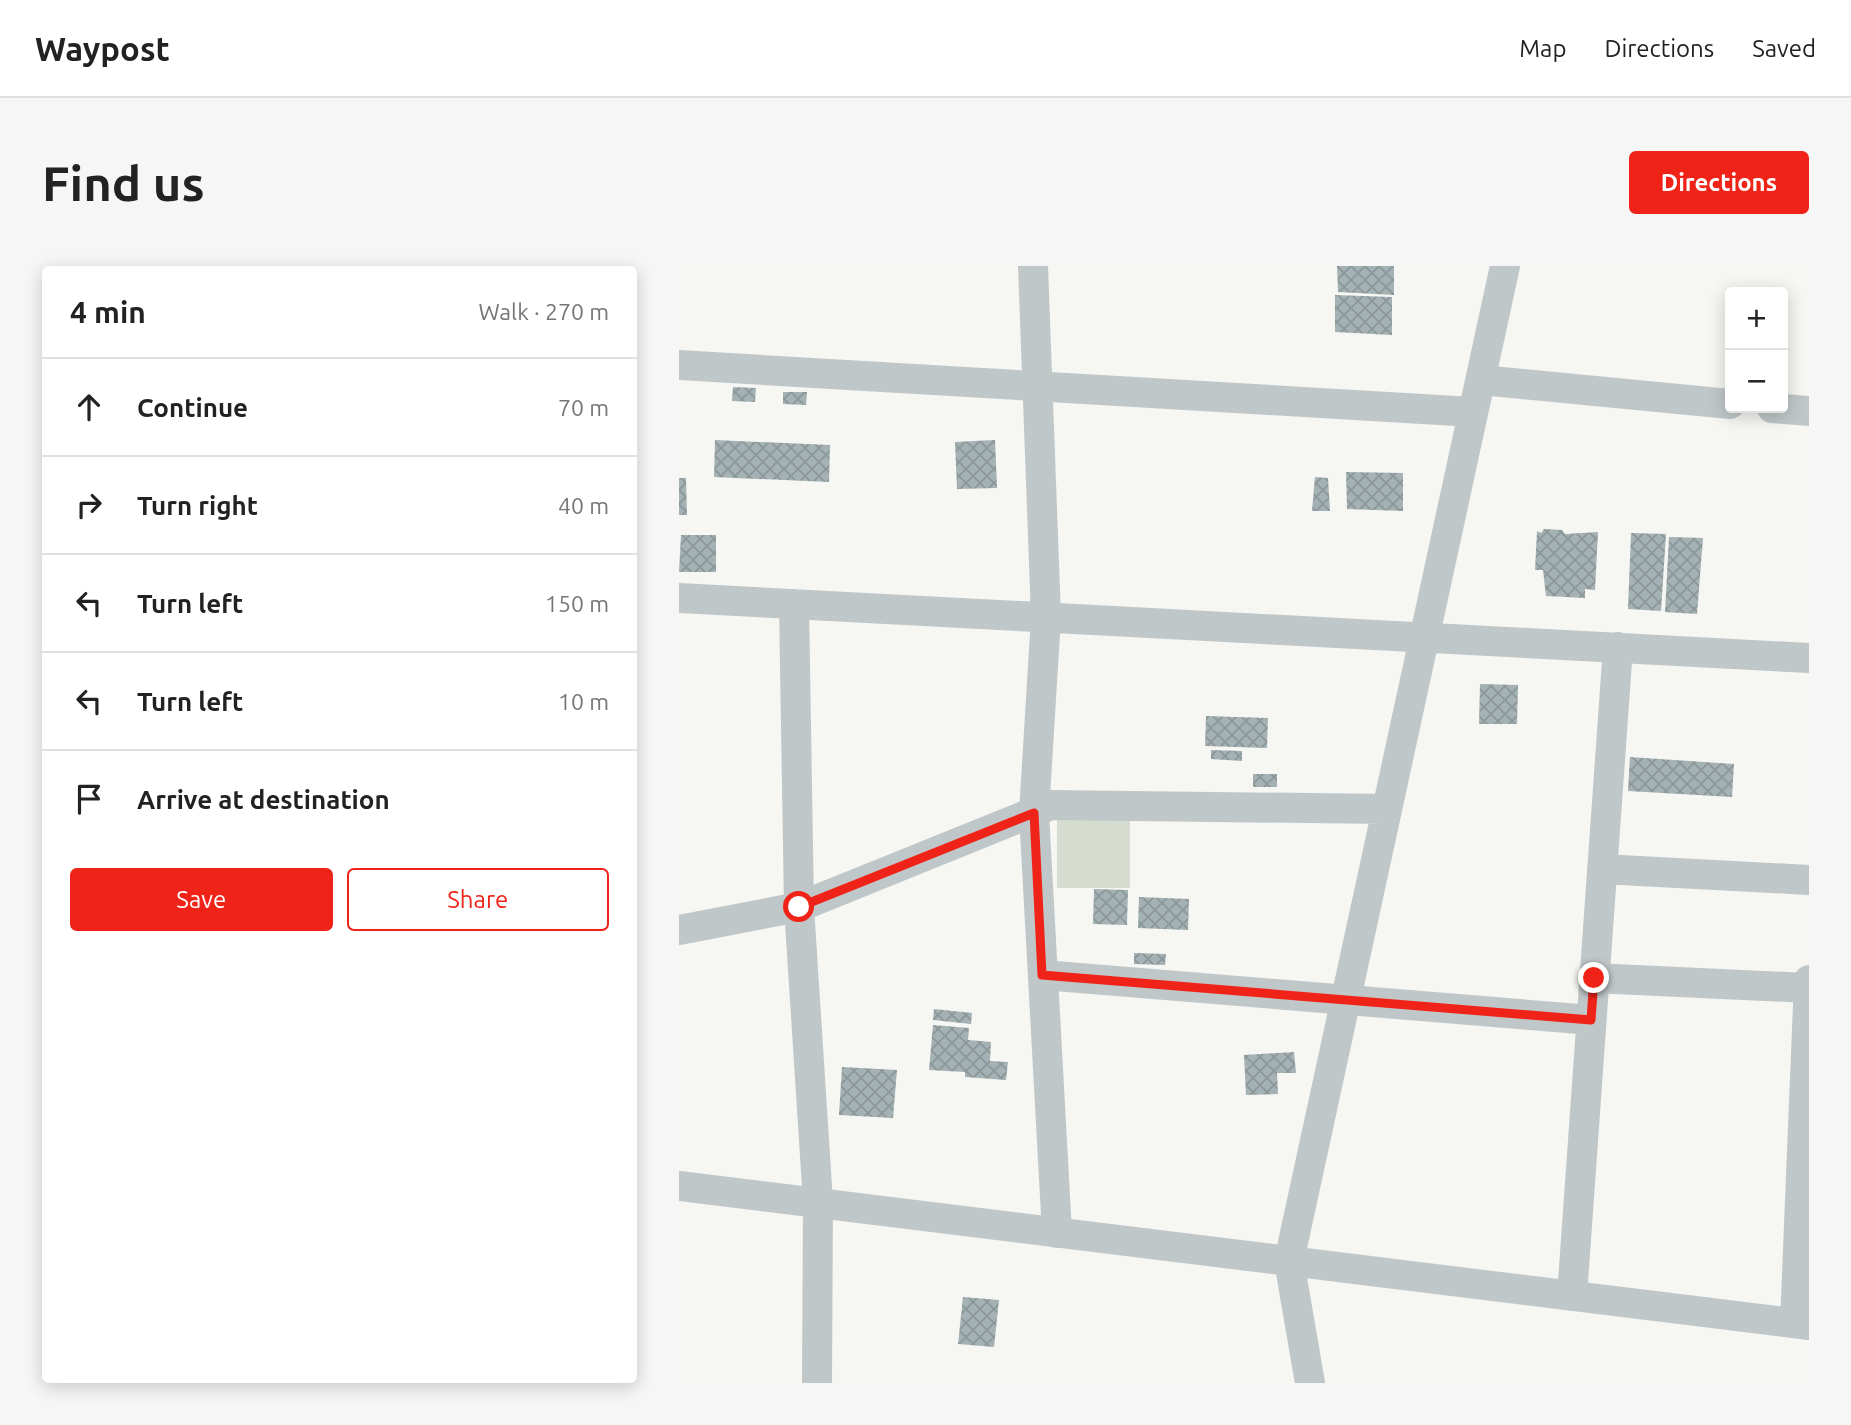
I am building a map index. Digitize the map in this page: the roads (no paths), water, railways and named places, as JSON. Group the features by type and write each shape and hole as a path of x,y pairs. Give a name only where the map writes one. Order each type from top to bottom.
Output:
{"street":[{"path":"1033,266 1046,617 1034,813 1057,1233"},
{"path":"1310,1383 1289,1261 1505,266"},
{"path":"679,365 1472,412"},
{"path":"1481,380 1725,404"},
{"path":"1788,409 1809,411"},
{"path":"679,598 1809,658"},
{"path":"794,604 799,907 818,1202 817,1383"},
{"path":"1572,1296 1618,647"},
{"path":"679,930 799,907 1051,805 1387,809"},
{"path":"1602,869 1809,880"},
{"path":"1042,975 1591,1020"},
{"path":"1594,978 1809,988"},
{"path":"679,1186 1802,1324 1809,980"}]}
